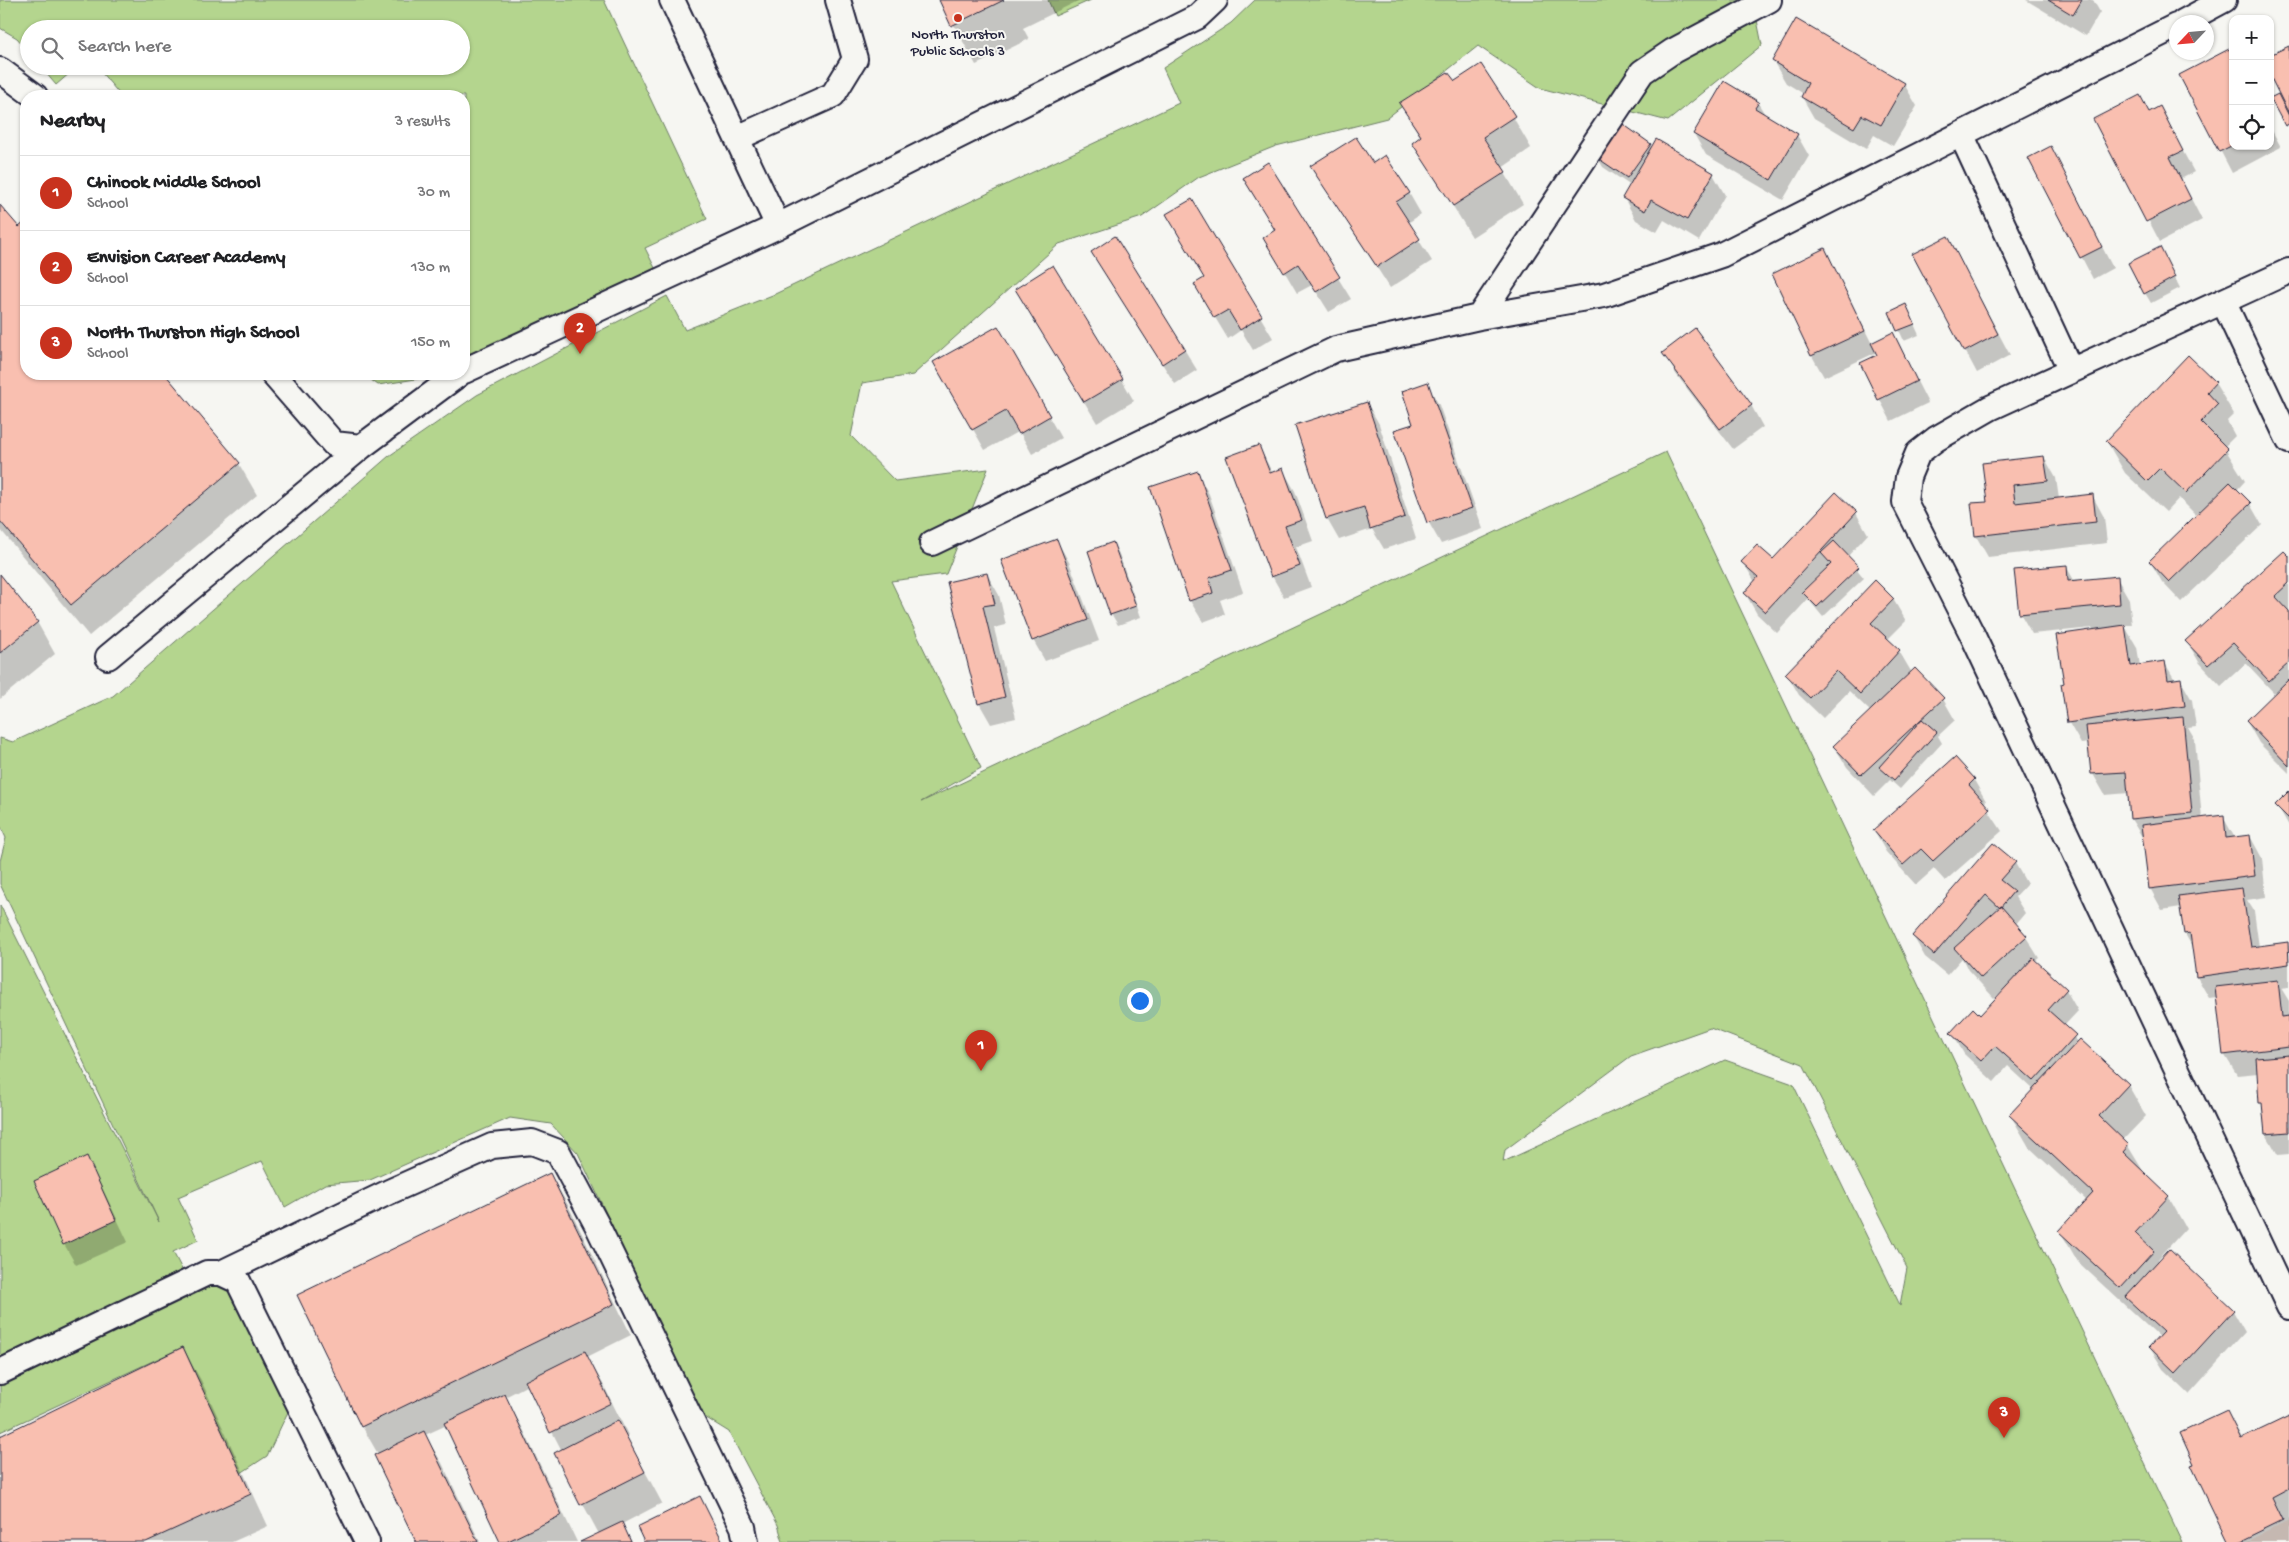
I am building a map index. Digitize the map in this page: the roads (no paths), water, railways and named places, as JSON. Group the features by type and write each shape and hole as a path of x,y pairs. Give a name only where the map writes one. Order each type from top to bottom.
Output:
{"lane":[{"path":"672,0 778,226"},
{"path":"737,138 833,95 856,59 838,0"},
{"path":"470,368 778,226 1196,17 1215,0"},
{"path":"1479,317 1642,72 1674,52 1769,0"},
{"path":"2196,15 2224,0"},
{"path":"932,543 1336,349 1479,317 1604,295 1721,256 1962,136 2169,30"},
{"path":"0,70 27,90"},
{"path":"1962,136 2071,371"},
{"path":"2289,270 1990,408 1936,439 1918,453 1908,476 1904,502 1972,634 2289,1307"},
{"path":"2223,301 2289,441"},
{"path":"278,380 334,444 361,447"},
{"path":"108,657 361,447 451,380"},
{"path":"221,1273 389,1192 492,1146 532,1142 558,1152 597,1225 743,1527 746,1542"},
{"path":"0,1372 207,1272 221,1273 238,1281 367,1542"}],"place":[{"name":"North Thurston Public Schools 3","path":"958,18"},
{"name":"Envision Career Academy","path":"580,354"},
{"name":"Chinook Middle School","path":"981,1071"},
{"name":"North Thurston High School","path":"2004,1438"}]}
